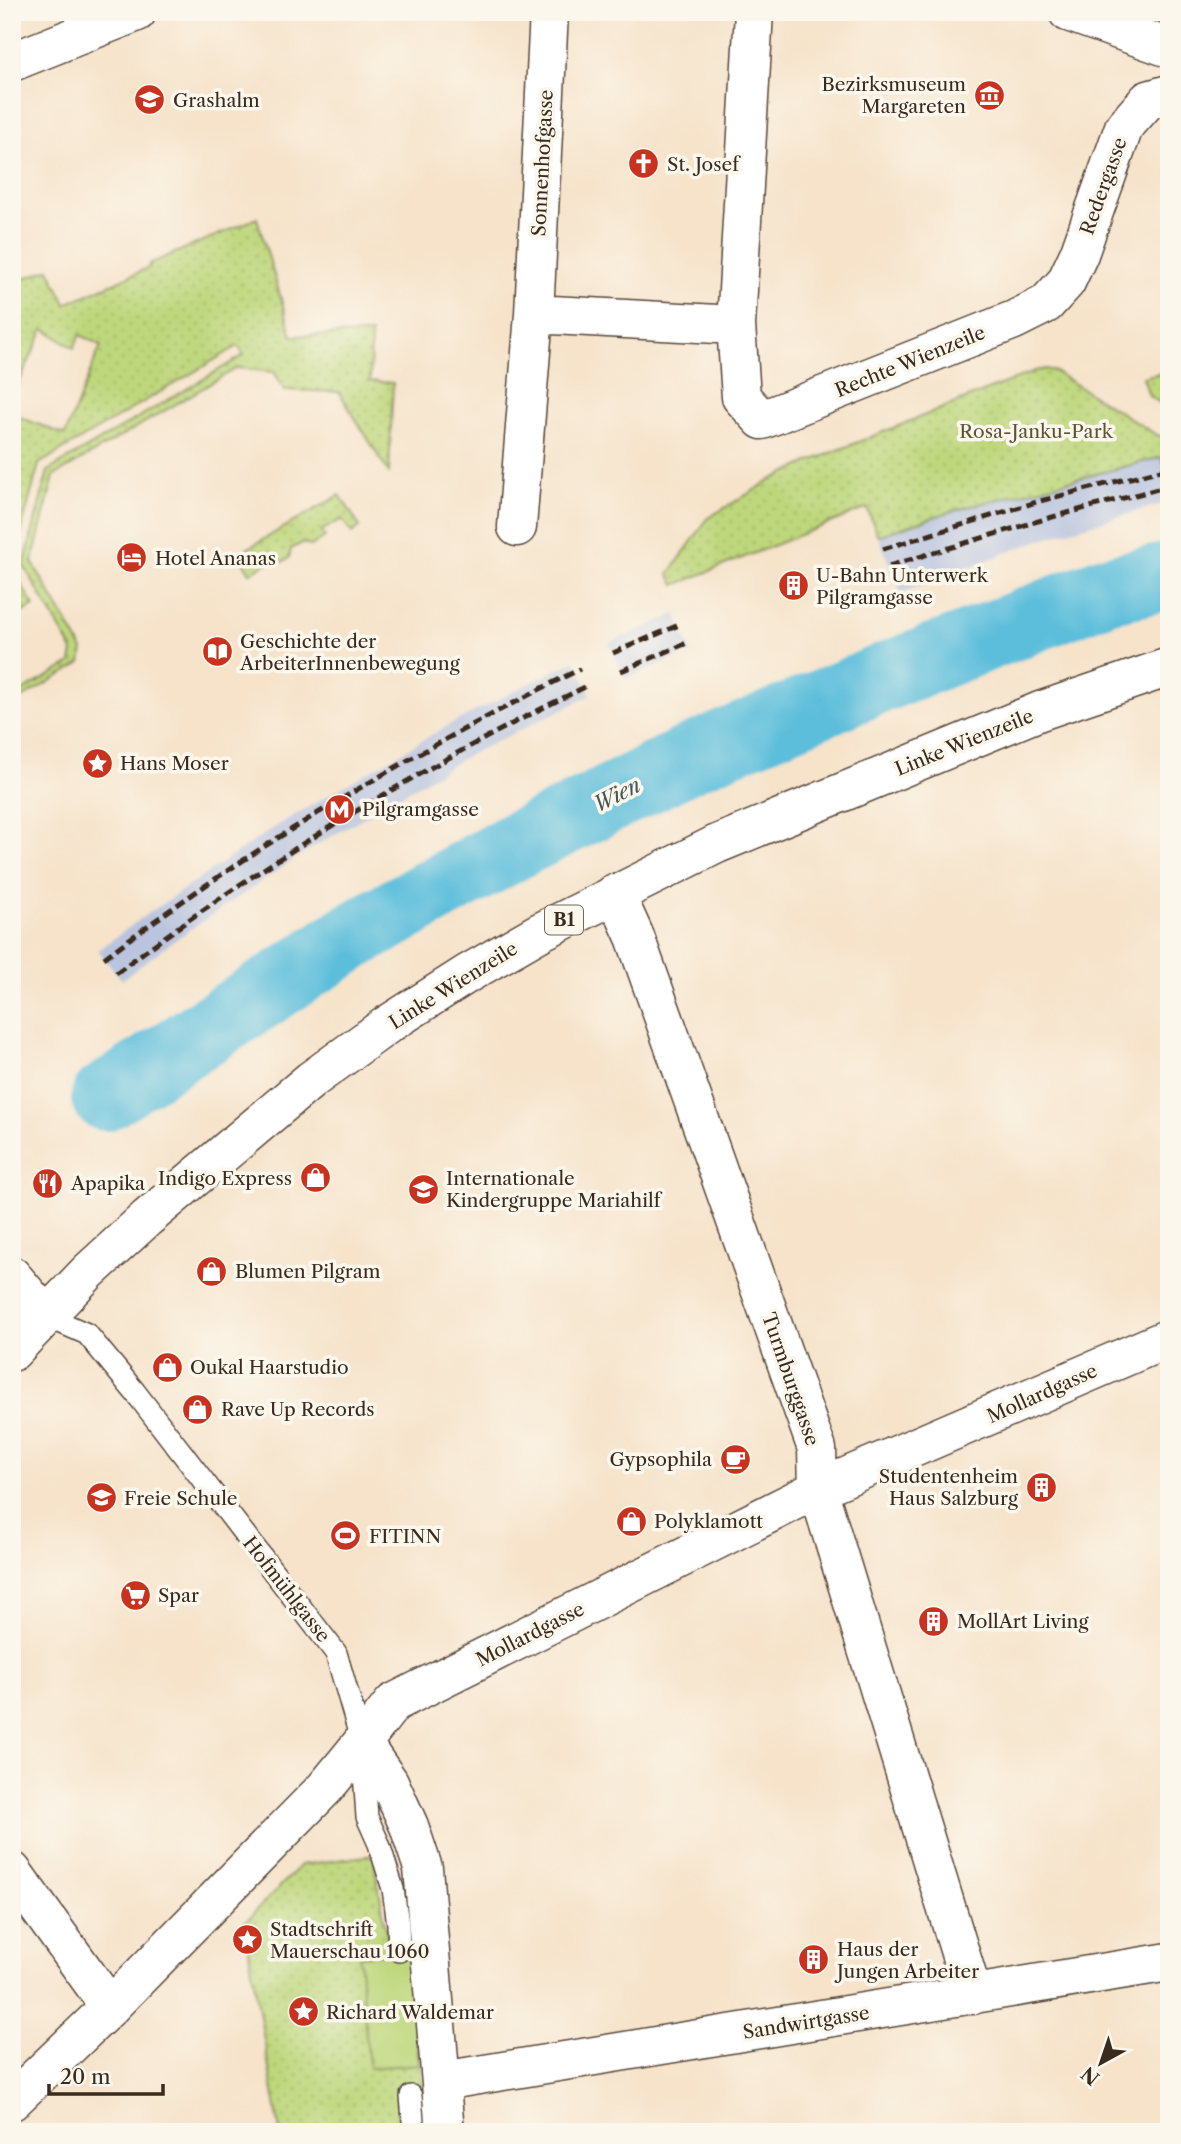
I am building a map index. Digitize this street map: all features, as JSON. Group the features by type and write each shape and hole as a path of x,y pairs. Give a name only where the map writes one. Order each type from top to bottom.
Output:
{"street":[{"path":"12,62 77,24 137,12"},
{"name":"Sonnenhofgasse","path":"517,527 534,314 549,12"},
{"path":"534,314 736,325 754,12"},
{"path":"1068,12 1169,48"},
{"name":"Redergasse","path":"1055,296 1066,282 1079,254 1124,127 1148,100 1169,94"},
{"name":"Rechte Wienzeile","path":"736,325 741,397 762,420 1014,320 1046,304 1055,296"},
{"name":"Linke Wienzeile","path":"12,1352 88,1272 147,1218 311,1080 387,1025 540,932 717,844 1040,711 1169,667"},
{"name":"Turmburggasse","path":"615,893 635,937 817,1449 818,1489 973,1995"},
{"path":"14,1279 46,1316"},
{"name":"Mollardgasse","path":"12,2101 110,2007 325,1788 393,1703 818,1489 1169,1338"},
{"name":"Hofmühlgasse","path":"362,1743 389,1782 409,1826 422,1868 427,2088 445,2132"},
{"path":"12,1871 110,2007"},
{"name":"Sandwirtgasse","path":"427,2088 1169,1962"}],"lane":[{"name":"Hofmühlgasse","path":"46,1316 87,1334 135,1392 336,1653 362,1743"},
{"path":"362,1743 367,1817 379,1844 393,1889 399,1951"},
{"path":"414,2132 427,2088"}],"shaded area":[{"path":"1169,455 1169,502 1048,537 901,593 878,536 952,511"},
{"path":"676,614 691,652 625,679 609,643"},
{"path":"575,660 591,695 465,757 302,854 169,944 122,980 98,950 281,823 445,727"}],"green space":[{"path":"257,218 292,336 371,334 370,381 393,383 389,473 339,392 285,390 274,372 237,368 54,476 32,562 83,650 81,663 12,704 12,697 71,663 73,651 24,566 48,471 244,355 238,346 39,464 12,565 12,524 18,516 12,513 12,446 15,447 19,440 12,435 12,414 65,435 101,345 80,335 74,348 44,329 12,397 12,283 49,269 66,304 150,267 149,264"},
{"name":"Rosa-Janku-Park","path":"1035,371 1054,371 1157,435 1169,439 1169,485 1162,457 952,511 878,536 867,508 675,585 669,574 708,518 773,479 811,461"},
{"path":"1169,371 1169,408 1149,396 1143,377"},
{"path":"340,495 360,527 352,533 342,519 321,531 325,537 311,546 302,543 291,549 289,558 282,562 278,557 250,573 238,554"},
{"path":"12,569 34,606 12,618"},
{"path":"373,1855 390,1952 409,1951 423,2094 397,2099 401,2132 280,2132 244,1923 301,1865"},
{"path":"409,1951 419,2064 369,2068 359,1956"}],"waterway":[{"name":"Wien","path":"105,1097 353,936 521,843 693,757 880,679 1106,590 1169,576"}],"railway":[{"path":"883,549 1040,501 1165,469"},
{"path":"889,566 1045,519 1169,486"},
{"path":"613,653 679,625"},
{"path":"621,671 687,643"},
{"path":"104,958 218,877 335,803 456,734 580,669"},
{"path":"116,973 229,892 345,818 464,749 587,686"}],"place":[{"name":"Bezirksmuseum Margareten","path":"989,95"},
{"name":"Grashalm","path":"150,100"},
{"name":"St. Josef","path":"644,164"},
{"name":"Hotel Ananas","path":"132,558"},
{"name":"U-Bahn Unterwerk Pilgramgasse","path":"793,586"},
{"name":"Geschichte der ArbeiterInnenbewegung","path":"217,652"},
{"name":"Hans Moser","path":"97,763"},
{"name":"Pilgramgasse","path":"339,809"},
{"name":"Indigo Express","path":"315,1178"},
{"name":"Apapika","path":"48,1183"},
{"name":"Internationale Kindergruppe Mariahilf","path":"423,1189"},
{"name":"Blumen Pilgram","path":"212,1271"},
{"name":"Oukal Haarstudio","path":"167,1367"},
{"name":"Rave Up Records","path":"198,1409"},
{"name":"Gypsophila","path":"735,1459"},
{"name":"Studentenheim Haus Salzburg","path":"1041,1487"},
{"name":"Freie Schule","path":"101,1498"},
{"name":"Polyklamott","path":"631,1521"},
{"name":"FITINN","path":"346,1536"},
{"name":"Spar","path":"135,1595"},
{"name":"MollArt Living","path":"934,1621"},
{"name":"Stadtschrift Mauerschau 1060","path":"247,1940"},
{"name":"Haus der Jungen Arbeiter","path":"814,1960"},
{"name":"Richard Waldemar","path":"303,2012"}]}
